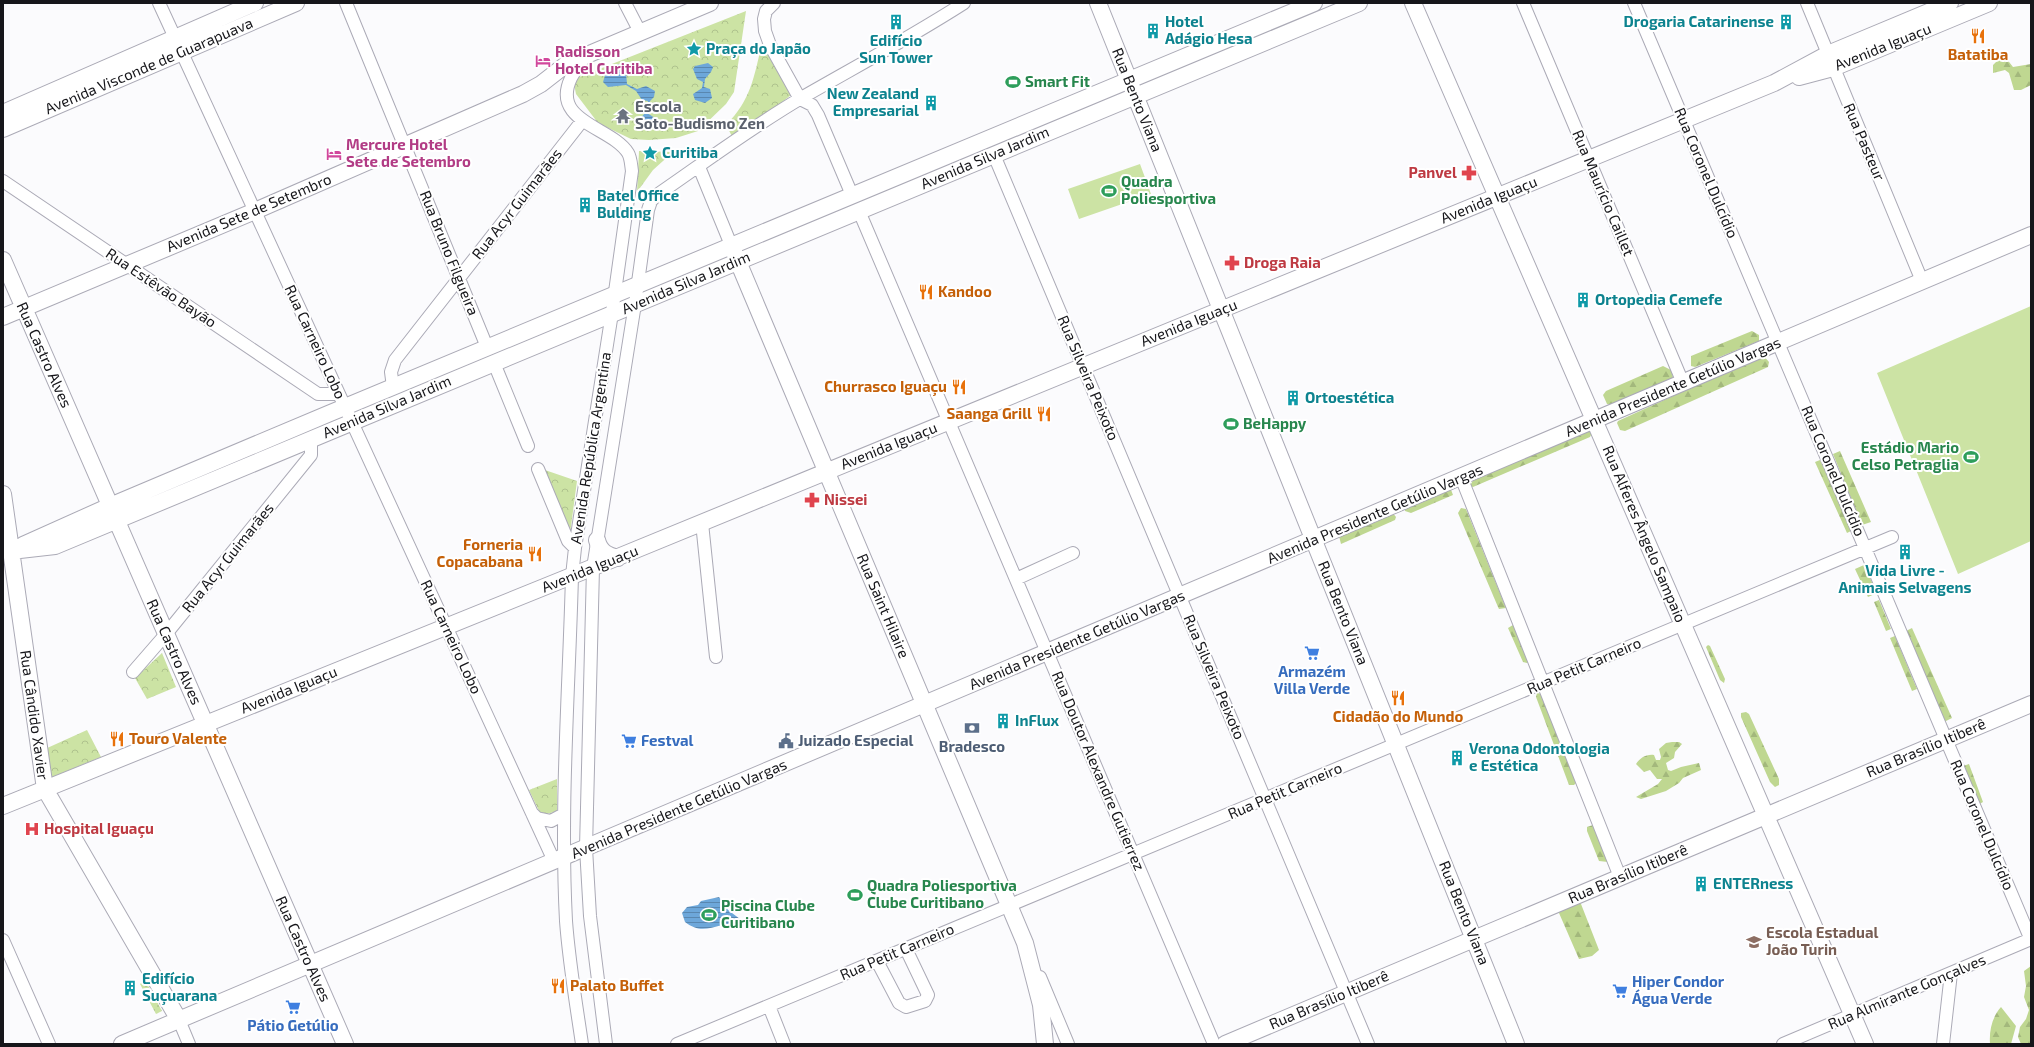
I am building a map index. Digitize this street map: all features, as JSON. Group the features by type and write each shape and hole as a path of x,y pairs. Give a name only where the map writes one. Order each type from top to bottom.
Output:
{"main road":[{"name":"Avenida Visconde de Guarapuava","path":"3,112 255,3"},
{"name":"Avenida Visconde de Guarapuava","path":"3,129 296,3"},
{"name":"Avenida Sete de Setembro","path":"3,317 255,211 523,94 541,84 568,63 710,3"},
{"name":"Rua Bento Viana","path":"1098,3 1516,1044"},
{"name":"Avenida Silva Jardim","path":"7,553 55,546 1359,3"},
{"name":"Rua Alferes Ângelo Sampaio","path":"1413,3 1865,1044"},
{"name":"Avenida Iguaçu","path":"1831,61 1950,3"},
{"name":"Avenida Iguaçu","path":"3,806 618,558 1774,83 1988,3"},
{"name":"Avenida Silva Jardim","path":"7,553 110,506 328,414 342,400 393,387 1310,4"},
{"path":"214,21 244,25"},
{"path":"1230,38 1247,49"},
{"path":"1026,141 1052,112"},
{"path":"945,156 971,164"},
{"name":"Avenida Presidente Getúlio Vargas","path":"122,1044 1048,653 2031,235"},
{"name":"Rua Saint Hilaire","path":"731,245 1025,943"},
{"name":"Rua Castro Alves","path":"3,260 345,1044"},
{"path":"561,316 587,324"},
{"name":"Rua Cândido Xavier","path":"3,494 7,553 45,789 179,1020"},
{"path":"597,540 599,547 603,552 618,558"},
{"name":"Rua Brasílio Itiberê","path":"1225,1044 2031,704"},
{"path":"1025,943 1041,1005 1045,1044"}],"street":[{"name":"Rua Carneiro Lobo","path":"159,3 532,812 560,859"},
{"name":"Rua Bruno Filgueira","path":"346,3 487,347"},
{"path":"625,3 640,32"},
{"path":"699,167 800,99 903,41 964,3"},
{"name":"Rua Maurício Caillet","path":"1523,3 1683,383"},
{"name":"Rua Coronel Dulcídio","path":"1634,3 2031,940"},
{"name":"Rua Pasteur","path":"1807,3 1922,282"},
{"path":"770,7 764,19 765,31 770,45 800,99 812,105 818,115 852,195"},
{"name":"Avenida República Argentina","path":"582,1044 568,946 566,906 560,859 564,814 572,576 632,170 629,153 614,139 582,121 575,114 570,105 568,89 571,78 586,55"},
{"name":"Rua Acyr Guimarães","path":"393,387 391,372 395,360 582,121"},
{"name":"Rua Silveira Peixoto","path":"994,155 1368,1044"},
{"name":"Avenida República Argentina","path":"606,1044 591,925 586,848 593,568 635,304 648,210 651,201 657,195 699,167"},
{"name":"Rua Saint Hilaire","path":"699,167 731,245"},
{"name":"Rua Estêvão Bayão","path":"3,181 318,394 328,414"},
{"name":"Rua Doutor Alexandre Gutierrez","path":"859,211 1214,1044"},
{"path":"494,363 528,446"},
{"path":"318,394 342,400"},
{"name":"Rua Acyr Guimarães","path":"133,672 166,634 311,455 311,439"},
{"path":"538,469 568,541 575,548"},
{"path":"1461,477 1620,877"},
{"path":"702,523 716,657"},
{"name":"Rua Petit Carneiro","path":"677,1044 1892,537"},
{"path":"1016,579 1073,553"},
{"path":"532,812 537,818 551,821 564,814"},
{"name":"Rua Almirante Gonçalves","path":"1783,1044 2031,940"},
{"path":"3,941 49,1044"},
{"name":"Rua Saint Hilaire","path":"1025,943 1068,1044"},
{"path":"877,961 899,1003 906,1007 925,1001 928,995 906,949"},
{"path":"1943,1044 1951,973"},
{"path":"769,1006 784,1044"},
{"name":"Rua Cândido Xavier","path":"179,1020 189,1044"}],"green space":[{"name":"Praça do Japão","path":"746,11 734,92 726,104 698,131 676,138 649,140 631,139 598,123 576,94 574,84 579,77"},
{"path":"762,43 791,95 734,140 726,125 734,116 746,97 754,77"},
{"path":"2000,58 2006,58 2013,67 2031,64 2031,85 2021,90 2014,90 2009,73 2005,70 1993,73 1993,65"},
{"path":"639,151 673,152 653,170 637,192"},
{"name":"Quadra Poliesportiva","path":"1140,164 1151,194 1079,219 1068,189"},
{"name":"Estádio Mario Celso Petraglia","path":"2031,306 2031,541 1958,574 1877,373"},
{"path":"1752,331 1759,335 1759,341 1695,367 1691,366 1691,356"},
{"path":"1763,355 1769,362 1768,367 1625,431 1620,430 1617,423 1618,421"},
{"path":"1663,366 1671,370 1673,377 1670,380 1611,405 1607,404 1603,395 1606,391"},
{"path":"1587,431 1592,433 1590,437 1473,487 1470,486 1473,480"},
{"path":"1840,451 1871,522 1862,525 1833,454"},
{"path":"1820,460 1853,530 1847,533 1815,462"},
{"path":"542,469 577,481 570,534"},
{"path":"1450,487 1453,495 1411,513 1405,511 1405,508"},
{"path":"1461,508 1466,509 1506,608 1499,609 1498,607 1458,513"},
{"path":"1392,512 1396,517 1395,520 1341,544 1339,536"},
{"path":"1864,565 1877,593 1868,597 1855,569"},
{"path":"1879,600 1891,629 1886,631 1874,602"},
{"path":"1513,625 1516,626 1530,660 1527,663 1523,662 1508,628"},
{"path":"1912,628 1952,718 1944,722 1904,632"},
{"path":"1895,636 1917,689 1912,691 1890,638"},
{"path":"1708,645 1710,646 1725,679 1724,683 1720,680 1706,647"},
{"path":"162,653 176,687 147,699 135,678"},
{"path":"1537,693 1542,694 1576,783 1574,785 1569,785 1536,697"},
{"path":"1746,712 1749,714 1779,779 1779,785 1775,787 1770,782 1741,717 1741,713"},
{"path":"87,730 101,757 50,778 45,749"},
{"path":"1679,742 1682,744 1675,752 1674,758 1666,763 1668,770 1671,771 1699,763 1701,770 1683,778 1679,783 1666,791 1641,799 1636,797 1658,784 1662,779 1657,779 1650,770 1644,772 1636,764 1641,758 1648,755 1654,755 1656,760 1660,760 1661,757 1659,749 1666,743"},
{"path":"1969,764 1983,802 1976,806 1960,767"},
{"path":"557,779 557,811 547,814 540,813 529,790"},
{"path":"1593,825 1608,862 1599,861 1587,831 1587,827"},
{"path":"1577,903 1581,904 1599,950 1592,956 1579,959 1559,913 1560,910"},
{"path":"2031,966 2031,1044 2021,1044 2018,1037 2020,1027 2026,1019 2029,1010 2024,997 2026,986 2024,971"},
{"path":"145,980 162,1011 156,1014 140,984"},
{"path":"2001,1007 2016,1026 2011,1044 1990,1044 1992,1024 1995,1015"}],"water":[{"path":"708,63 713,67 705,79 704,87 710,89 712,98 705,103 695,100 693,94 702,88 703,82 697,79 693,69 695,66"},
{"path":"614,64 622,64 626,72 627,84 637,89 646,86 655,91 654,97 650,101 647,113 655,118 655,125 645,128 640,125 639,120 645,113 648,101 642,100 636,91 626,85 608,87 603,82 607,69"},
{"name":"Piscina Clube Curitibano","path":"719,897 728,910 740,919 741,924 738,929 729,929 722,925 703,929 694,927 685,922 682,913 687,907 698,905 701,901"}],"place":[{"name":"Edifício Sun Tower","path":"896,22"},
{"name":"Drogaria Catarinense","path":"1786,22"},
{"name":"Hotel Adágio Hesa","path":"1153,31"},
{"name":"Batatiba","path":"1978,36"},
{"name":"Praça do Japão","path":"694,49"},
{"name":"Radisson Hotel Curitiba","path":"543,61"},
{"name":"Smart Fit","path":"1013,82"},
{"name":"New Zealand Empresarial","path":"931,103"},
{"name":"Escola Soto-Budismo Zen","path":"623,116"},
{"name":"Curitiba","path":"650,153"},
{"name":"Mercure Hotel Sete de Setembro","path":"334,154"},
{"name":"Panvel","path":"1469,173"},
{"name":"Quadra Poliesportiva","path":"1109,191"},
{"name":"Batel Office Bulding","path":"585,205"},
{"name":"Droga Raia","path":"1232,263"},
{"name":"Kandoo","path":"926,292"},
{"name":"Ortopedia Cemefe","path":"1583,300"},
{"name":"Churrasco Iguaçu","path":"959,387"},
{"name":"Ortoestética","path":"1293,398"},
{"name":"Saanga Grill","path":"1044,414"},
{"name":"BeHappy","path":"1231,424"},
{"name":"Estádio Mario Celso Petraglia","path":"1971,457"},
{"name":"Nissei","path":"812,500"},
{"name":"Vida Livre - Animais Selvagens","path":"1905,552"},
{"name":"Forneria Copacabana","path":"535,554"},
{"name":"Armazém Villa Verde","path":"1312,653"},
{"name":"Cidadão do Mundo","path":"1398,698"},
{"name":"InFlux","path":"1003,721"},
{"name":"Bradesco","path":"972,728"},
{"name":"Touro Valente","path":"117,739"},
{"name":"Festval","path":"629,741"},
{"name":"Juizado Especial","path":"786,741"},
{"name":"Verona Odontologia e Estética","path":"1457,758"},
{"name":"Hospital Iguaçu","path":"32,829"},
{"name":"ENTERness","path":"1701,884"},
{"name":"Quadra Poliesportiva Clube Curitibano","path":"855,895"},
{"name":"Piscina Clube Curitibano","path":"709,915"},
{"name":"Escola Estadual João Turin","path":"1754,942"},
{"name":"Palato Buffet","path":"558,986"},
{"name":"Edifício Suçuarana","path":"130,988"},
{"name":"Hiper Condor Água Verde","path":"1620,991"},
{"name":"Pátio Getúlio","path":"293,1007"}]}
